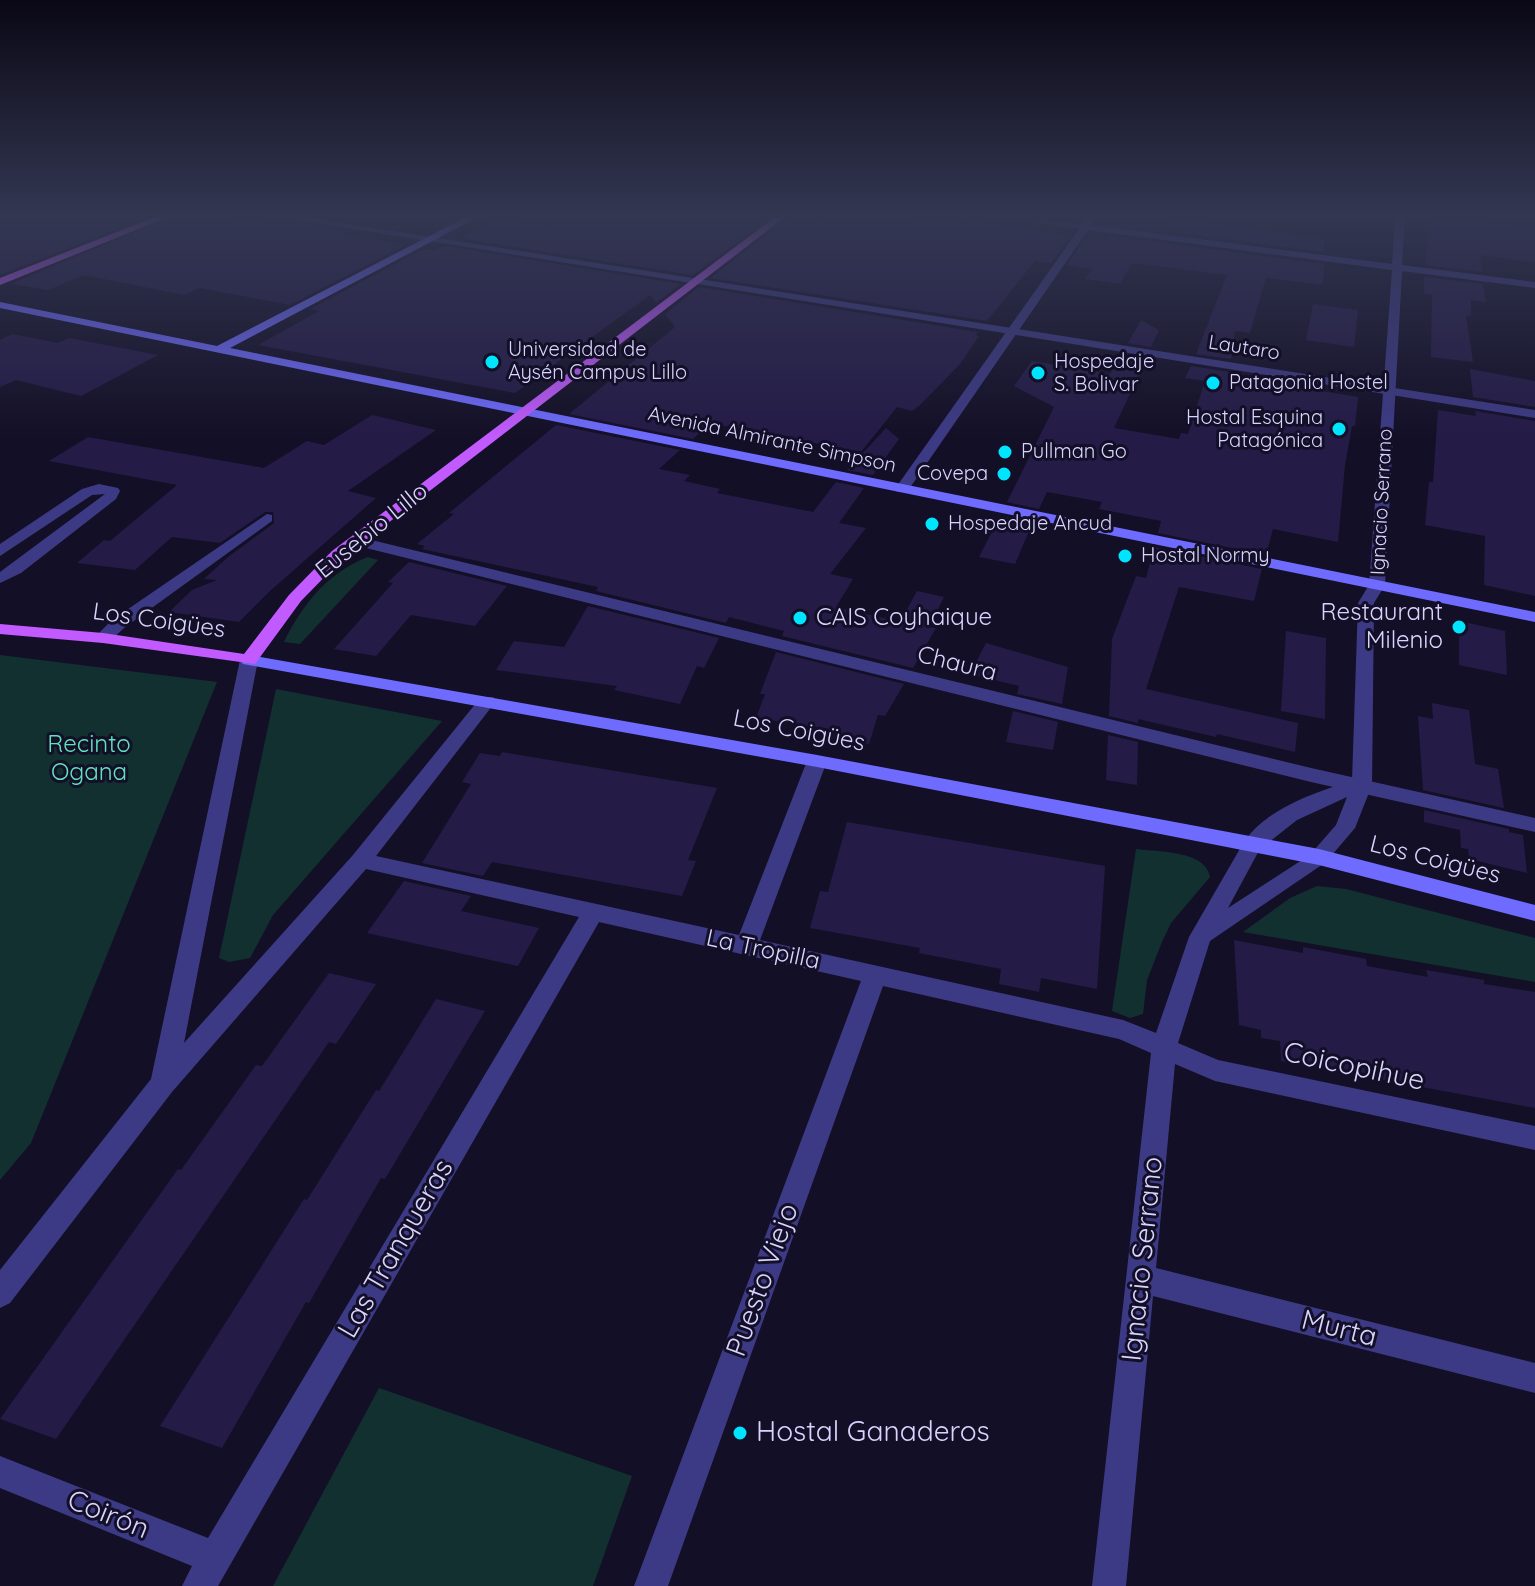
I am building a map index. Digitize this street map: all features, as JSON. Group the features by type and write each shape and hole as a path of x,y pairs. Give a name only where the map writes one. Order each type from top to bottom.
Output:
{"main road":[{"path":"220,349 332,291"},
{"name":"Eusebio Lillo","path":"249,660 308,583 355,541 684,291"},
{"name":"Avenida Almirante Simpson","path":"0,305 1535,617"},
{"name":"Los Coigües","path":"0,623 47,632"},
{"name":"Los Coigües","path":"0,629 103,638 249,660 817,761 1319,857 1535,913"}],"street":[{"name":"Lautaro","path":"753,291 1535,414"},
{"path":"902,489 1041,291"},
{"name":"Ignacio Serrano","path":"1200,937 1319,857 1345,828 1362,785 1366,603 1377,585 1395,291"},
{"path":"0,551 87,492 99,488 113,491 111,496 15,570 0,578"},
{"path":"103,638 118,624 267,518"},
{"name":"Chaura","path":"355,541 1311,775 1535,825"},
{"name":"Eusebio Lillo","path":"163,1084 249,660"},
{"name":"Eusebio Lillo","path":"0,1293 163,1084 361,860 487,701"},
{"path":"746,947 817,761"},
{"name":"Ignacio Serrano","path":"1109,1586 1164,1047 1200,937 1252,845 1280,819 1330,794 1362,785"},
{"name":"La Tropilla","path":"361,860 1123,1030 1164,1047"},
{"name":"Las Tranqueras","path":"207,1572 593,912"},
{"name":"Puesto Viejo","path":"651,1586 875,975"},
{"name":"Coicopihue","path":"1164,1047 1215,1070 1535,1138"},
{"name":"Murta","path":"1142,1279 1535,1378"},
{"name":"Coirón","path":"0,1472 207,1572"}],"green space":[{"path":"368,557 378,560 300,644 284,642 299,615 318,591 341,571"},
{"name":"Recinto Ogana","path":"0,655 217,682 31,1143 0,1180"},
{"path":"276,689 442,721 273,915 250,958 229,962 219,958"},
{"path":"1136,849 1190,857 1207,868 1210,877 1171,923 1147,980 1143,1014 1130,1018 1112,1011"},
{"path":"1317,886 1346,889 1535,938 1535,982 1243,932 1290,898"},
{"path":"379,1388 632,1476 593,1586 273,1586"}],"building":[{"path":"164,291 193,291 184,295"},
{"path":"216,291 317,291 290,305"},
{"path":"344,291 672,291 656,303 650,295 515,393 258,345 319,311 310,309"},
{"path":"694,291 724,291 978,332 976,335 979,336 960,364 920,405 912,411 897,407 861,452 710,423 693,439 569,414 675,327 665,314"},
{"path":"795,291 1011,291 987,321"},
{"path":"1221,291 1262,291 1250,333 1235,331 1231,359 1196,354"},
{"path":"1424,291 1484,291 1486,302 1471,300 1471,316 1466,316 1473,362 1431,357 1432,295 1424,294"},
{"path":"1313,304 1358,310 1354,347 1306,340"},
{"path":"1141,320 1159,330 1151,347 1128,343"},
{"path":"12,334 58,343 69,338 158,355 81,396 16,380 0,387 0,340"},
{"path":"1121,355 1146,359 1114,428 1179,439 1181,433 1188,434 1205,381 1185,378 1191,366 1229,372 1229,376 1358,397 1355,426 1352,426 1345,465 1338,542 1273,529 1266,555 1158,533 1161,521 1099,509 1102,502 1047,492 1039,509 1007,502 1054,407 1014,386 1032,361 1110,374"},
{"path":"1470,369 1535,381 1535,407 1473,397"},
{"path":"1438,410 1476,416 1475,411 1535,421 1535,596 1484,585 1485,536 1425,525 1429,482 1433,482"},
{"path":"372,415 436,430 348,491 376,498 239,622 169,612 192,590 217,580 204,579 274,523 273,512 265,512 220,543 172,537 135,570 77,563 104,540 110,541 177,485 49,461 88,437 264,468 307,441 324,445"},
{"path":"556,425 680,450 659,469 690,475 684,481 720,489 717,493 813,512 836,482 864,488 839,523 866,528 830,574 853,579 836,607 900,622 917,591 944,597 929,627 936,628 913,668 782,636 784,631 729,617 726,623 596,591 598,587 422,549 425,546 417,544 454,514 449,513"},
{"path":"886,428 899,439 873,475 847,470"},
{"path":"1000,516 1033,522 1015,564 979,557"},
{"path":"1154,547 1262,569 1254,601 1179,587 1146,689 1298,723 1295,752 1217,734 1216,737 1138,719 1138,723 1109,716 1112,639 1136,576 1146,578"},
{"path":"409,562 507,586 475,626 411,615 376,656 334,649 393,583 388,582"},
{"path":"588,606 719,638 704,668 697,666 680,704 614,690 617,686 496,670 514,641 564,647"},
{"path":"1459,621 1505,631 1507,675 1459,665"},
{"path":"1286,631 1326,638 1325,719 1281,711"},
{"path":"986,643 1068,667 1062,704 1017,694 1019,686 970,674"},
{"path":"776,652 904,684 885,716 878,715 869,744 833,738 836,730 756,718 765,694 760,694"},
{"path":"1432,703 1469,710 1475,764 1498,769 1504,808 1423,790 1418,716 1433,719"},
{"path":"1013,711 1058,722 1053,750 1006,742"},
{"path":"1108,735 1138,742 1137,785 1106,780"},
{"path":"502,752 717,788 688,860 696,861 682,896 492,862 483,876 422,863 471,784 462,782 480,753 500,756"},
{"path":"1424,810 1523,835 1527,873 1469,859 1468,849 1461,848 1460,830 1424,822"},
{"path":"847,822 1105,866 1097,989 1041,978 1039,992 999,984 1001,969 919,953 920,948 810,928 820,891 828,892"},
{"path":"404,881 471,896 461,911 539,928 518,966 367,933"},
{"path":"1234,940 1303,953 1303,947 1366,959 1367,966 1428,977 1426,970 1535,992 1535,1108 1281,1061 1280,1041 1261,1038 1261,1030 1239,1025"},
{"path":"329,973 376,984 336,1044 329,1042 56,1439 0,1419 178,1169 181,1170 256,1065 262,1066"},
{"path":"436,999 485,1011 385,1179 381,1178 309,1303 306,1302 222,1448 160,1426 304,1199 307,1200 376,1090 379,1091"}],"place":[{"name":"Universidad de Aysén Campus Lillo","path":"492,362"},
{"name":"Hospedaje S. Bolivar","path":"1038,373"},
{"name":"Patagonia Hostel","path":"1213,383"},
{"name":"Hostal Esquina Patagónica","path":"1339,429"},
{"name":"Pullman Go","path":"1005,452"},
{"name":"Covepa","path":"1004,474"},
{"name":"Hospedaje Ancud","path":"932,524"},
{"name":"Hostal Normy","path":"1125,556"},
{"name":"CAIS Coyhaique","path":"800,618"},
{"name":"Restaurant Milenio","path":"1459,627"},
{"name":"Hostal Ganaderos","path":"740,1433"}]}
